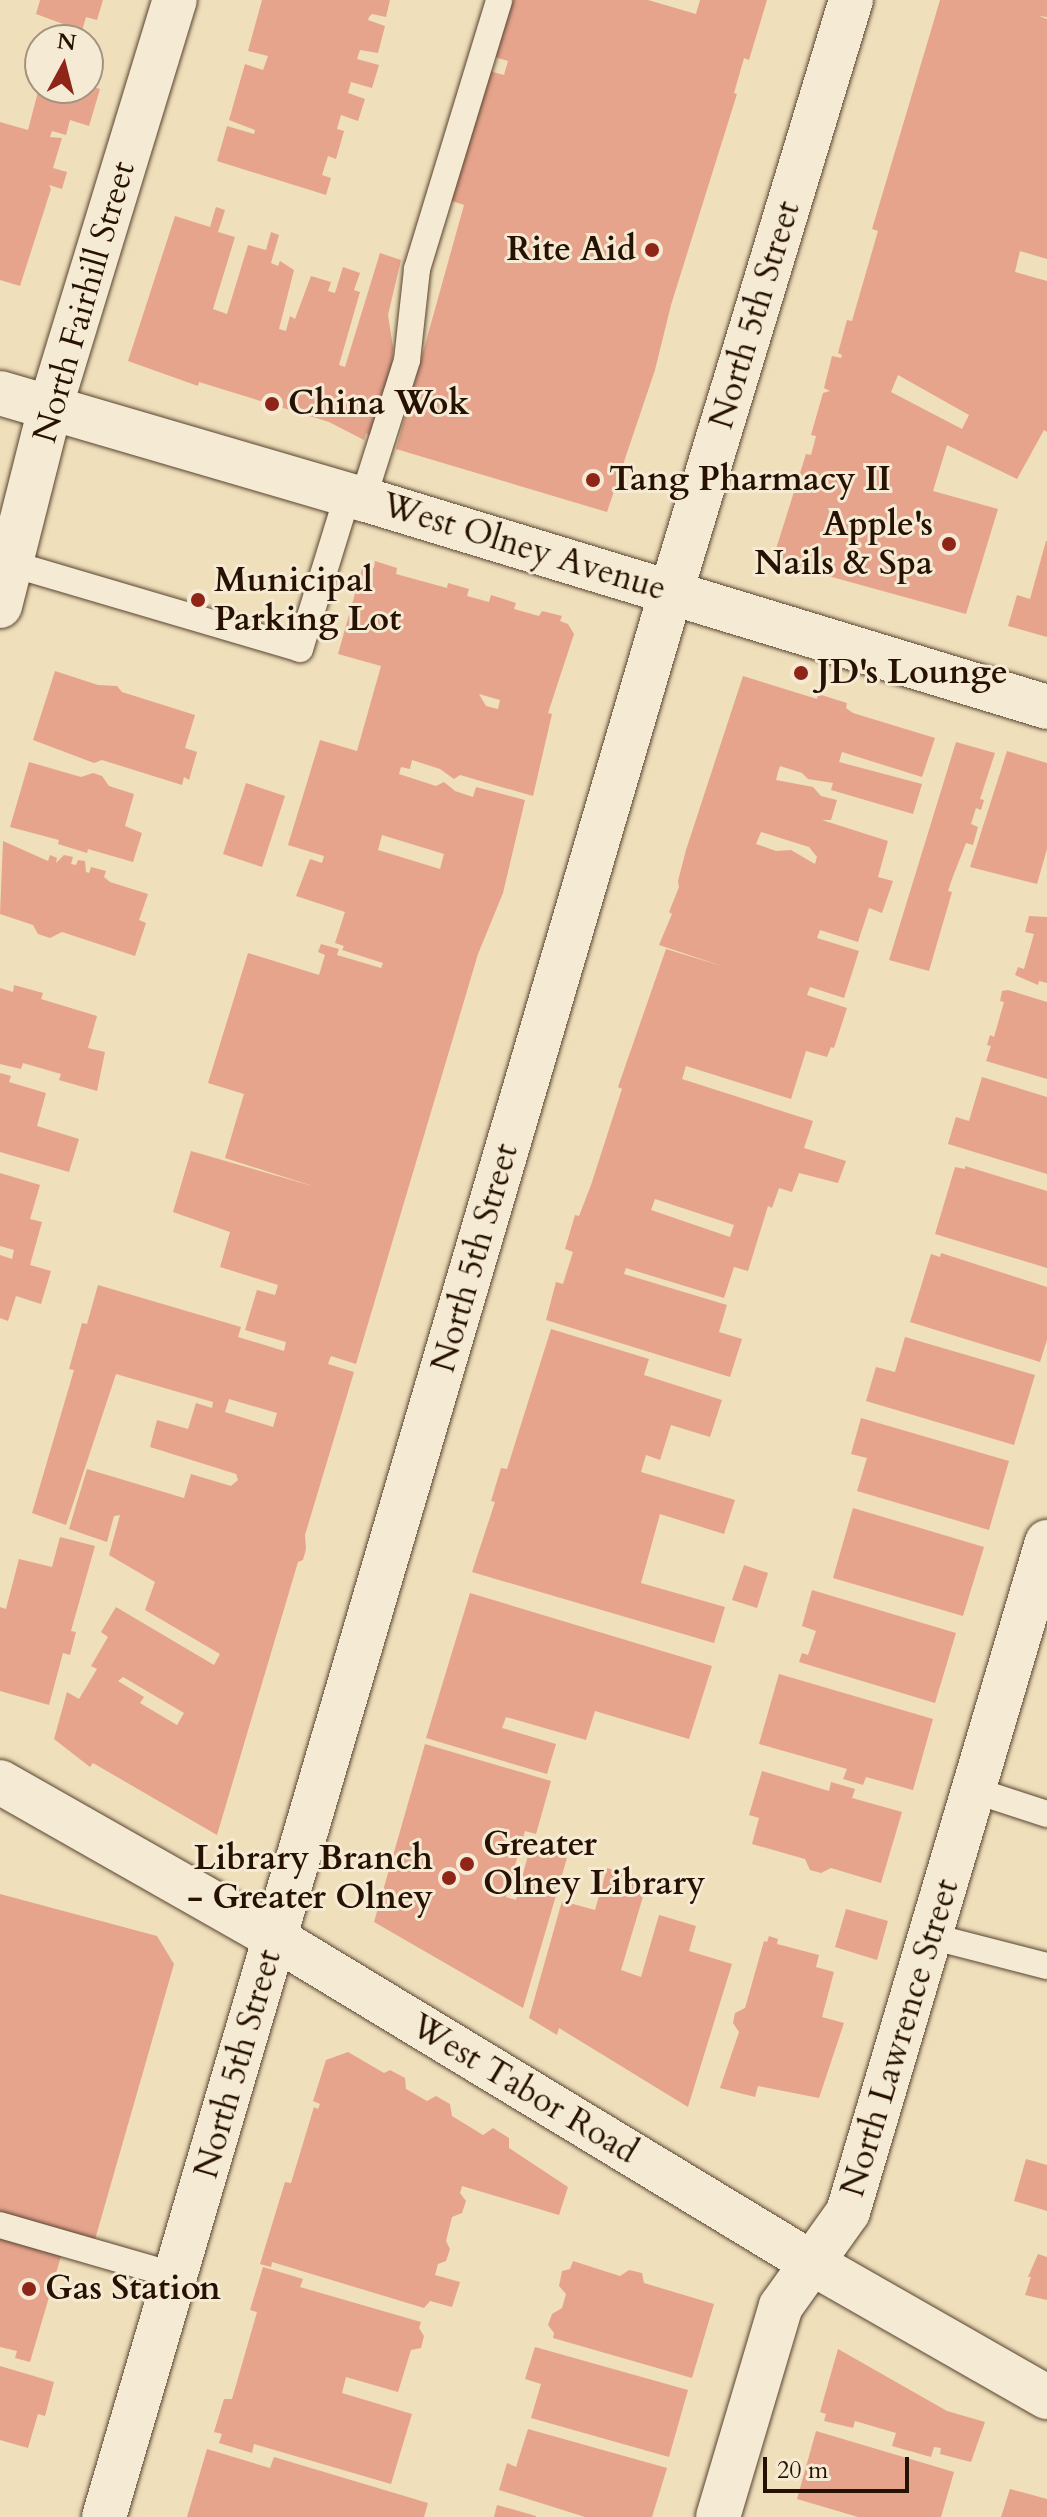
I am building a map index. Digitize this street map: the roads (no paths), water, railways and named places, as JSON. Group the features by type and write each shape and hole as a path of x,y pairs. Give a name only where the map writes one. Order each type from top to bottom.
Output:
{"street":[{"name":"North Fairhill Street","path":"0,606 50,408 175,0"},
{"name":"North 5th Street","path":"104,2517 671,592 851,0"},
{"name":"West Olney Avenue","path":"0,393 356,496 1047,707"},
{"name":"North Lawrence Street","path":"718,2517 781,2306 848,2212 1047,1542"},
{"name":"West Tabor Road","path":"0,1782 275,1938 810,2262 1047,2397"}],"lane":[{"path":"12,564 300,649 407,360 417,269 499,0"},
{"path":"973,1790 1047,1814"},
{"path":"930,1936 1047,1966"},
{"path":"0,2225 177,2276"}],"place":[{"name":"Rite Aid","path":"652,250"},
{"name":"China Wok","path":"272,404"},
{"name":"Tang Pharmacy II","path":"593,480"},
{"name":"Apple's Nails & Spa","path":"949,544"},
{"name":"Municipal Parking Lot","path":"198,600"},
{"name":"JD's Lounge","path":"801,673"},
{"name":"Greater Olney Library","path":"467,1864"},
{"name":"Library Branch - Greater Olney","path":"449,1878"},
{"name":"Gas Station","path":"29,2289"}]}
